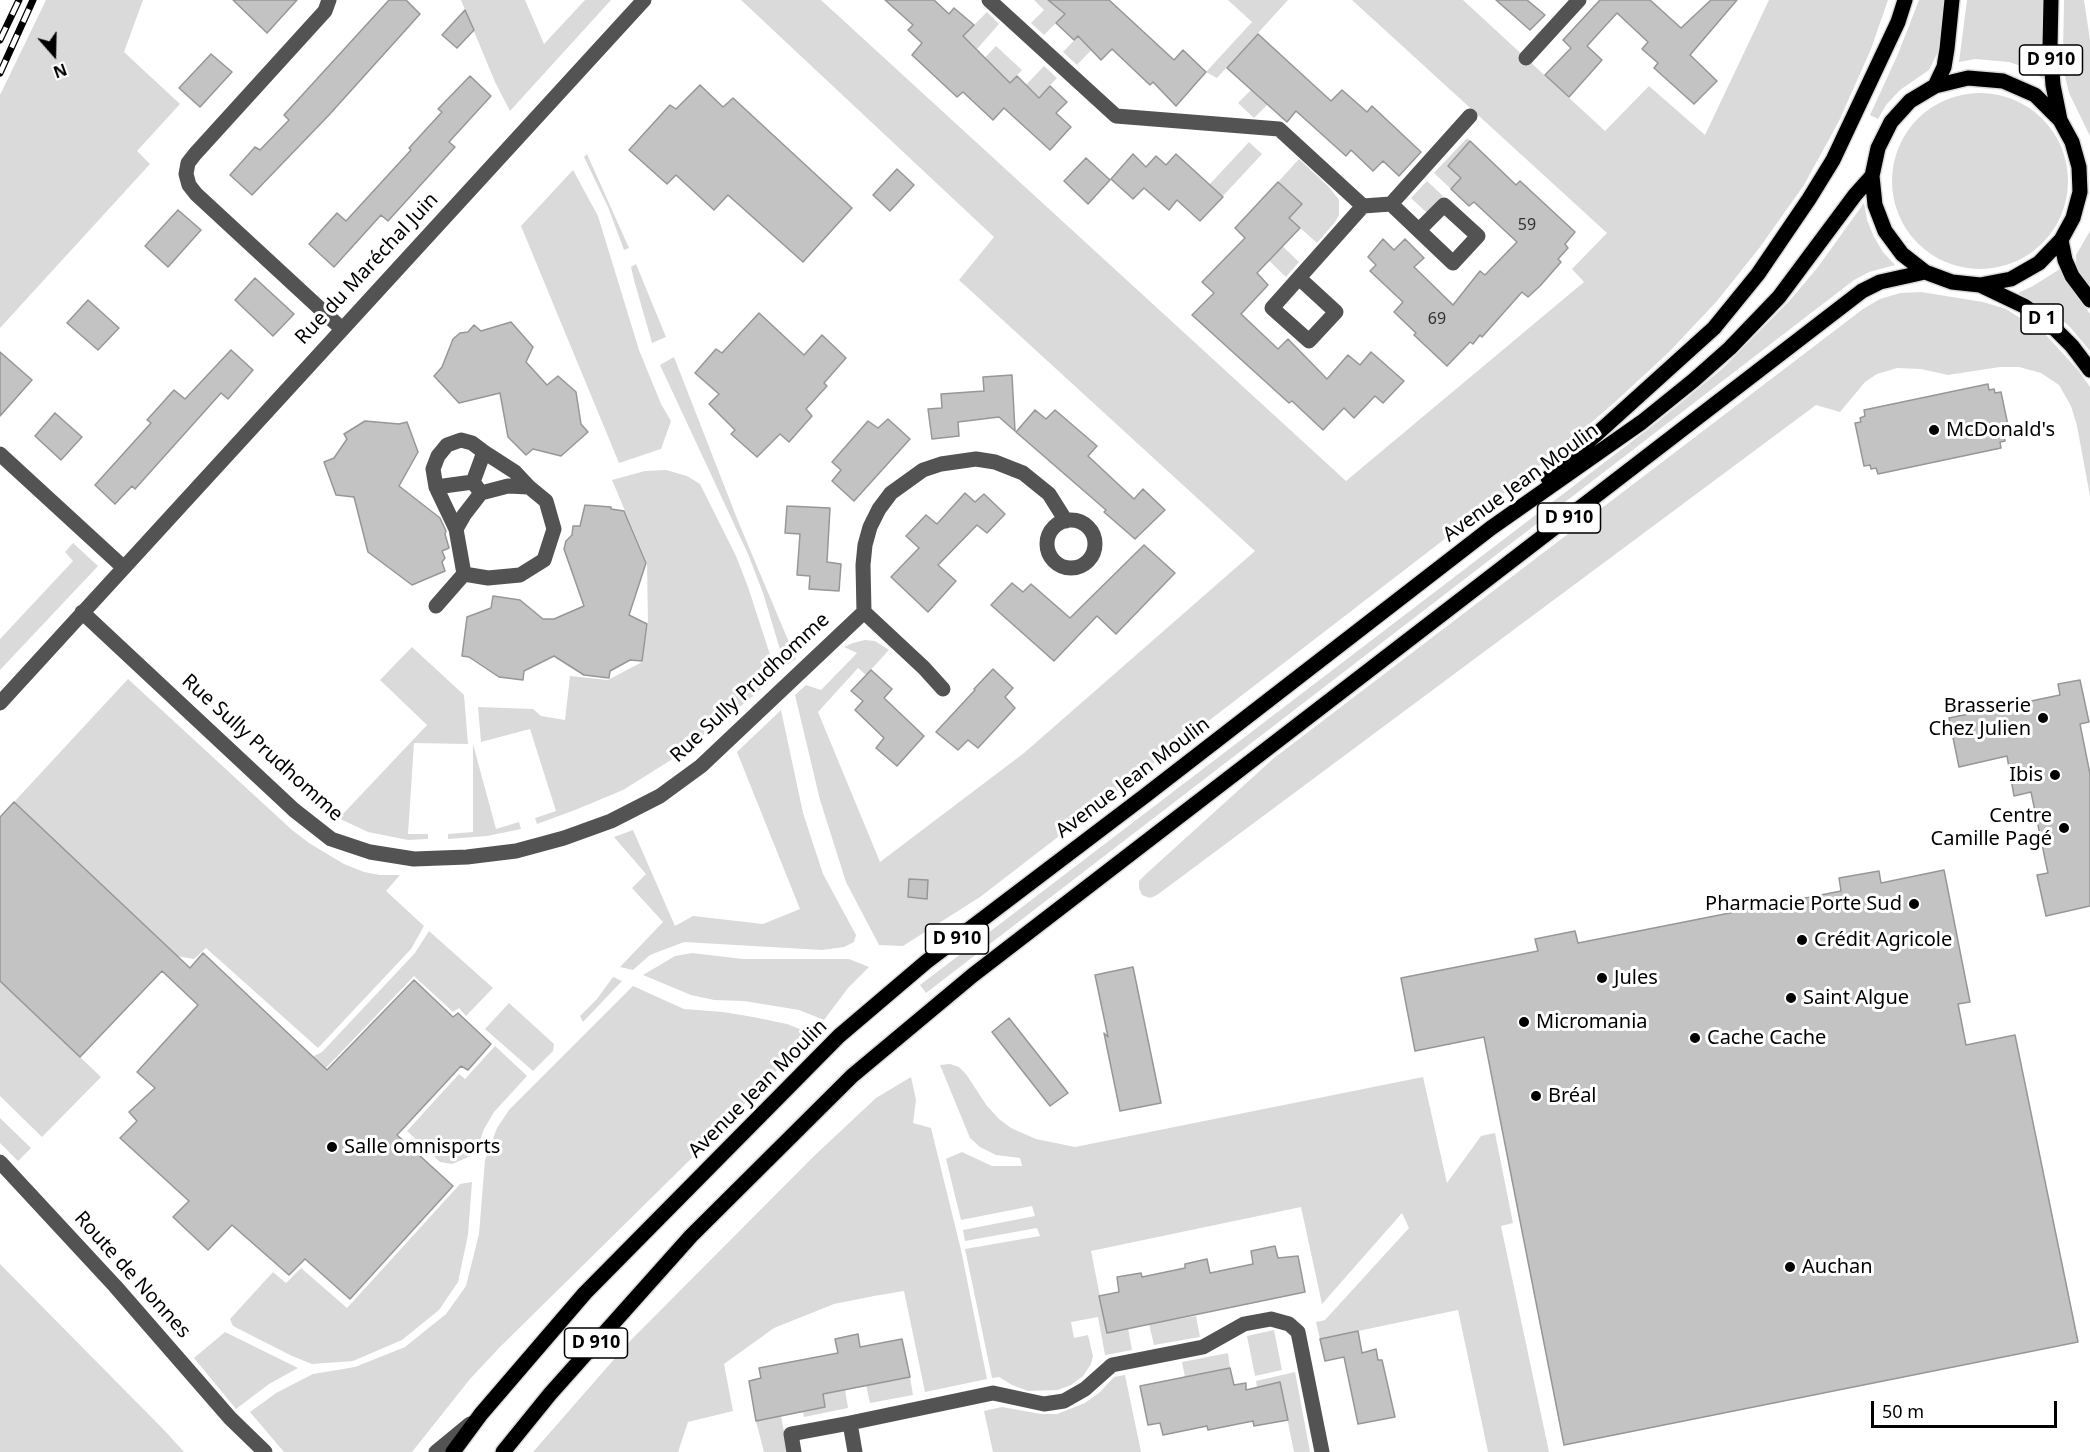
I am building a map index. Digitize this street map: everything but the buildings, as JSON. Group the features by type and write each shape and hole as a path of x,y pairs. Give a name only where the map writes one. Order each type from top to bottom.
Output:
{"main road":[{"name":"D 910","path":"1491,528 1714,328 1758,273 1833,160 1898,22 1905,0"},
{"path":"1935,86 1944,67 1952,0"},
{"name":"D 910","path":"2051,0 2050,46 2053,85 2060,120"},
{"path":"1968,78 2003,81 2035,95 2060,120 2075,150 2079,167 2080,192 2073,218 2061,240 2039,263 2012,279 1980,285 1952,282 1925,272 1902,254 1885,231 1875,205 1872,176 1878,148 1891,122 1910,101 1935,86 1968,78"},
{"name":"Avenue Jean Moulin","path":"453,1452 481,1414 585,1293 839,1036 926,962 1491,528 1642,422 1694,380 1730,348 1779,297 1855,195 1872,176"},
{"name":"D 1","path":"2061,240 2072,276 2090,300"},
{"name":"D 910","path":"503,1452 550,1394 692,1236 852,1076 973,975 1862,291 1880,282 1925,272"},
{"name":"D 1","path":"1980,285 2024,306 2050,324 2072,346 2090,370"}],"street":[{"path":"329,0 324,11 195,154 188,163 186,174 189,185 196,194 341,328"},
{"name":"Rue du Maréchal Juin","path":"0,702 644,0"},
{"path":"989,0 1116,116 1279,129 1363,206"},
{"path":"1526,58 1580,0"},
{"path":"1299,278 1363,206 1391,204 1470,116"},
{"path":"1391,204 1419,230"},
{"path":"461,440 472,443 515,471 546,501 554,529 544,560 520,576 488,578 464,574 456,529 436,487 433,469 438,456 447,445 461,440"},
{"path":"456,529 477,488 484,452"},
{"path":"0,453 123,567"},
{"path":"943,689 864,612 865,545 870,526 879,509 891,493 923,470 941,464 976,459 995,462 1023,473 1049,494 1066,521"},
{"path":"436,487 529,487"},
{"path":"436,606 464,574"},
{"name":"Rue Sully Prudhomme","path":"81,612 294,810 331,839 370,852 414,859 467,857 525,849 611,821 660,796 701,766 864,612"},
{"name":"Route de Nonnes","path":"0,1162 115,1286 230,1418 265,1452"},
{"path":"794,1452 791,1434 993,1393 1044,1404 1064,1401 1085,1389 1112,1365 1203,1347 1244,1324 1271,1318 1289,1324 1298,1332 1322,1452"},
{"path":"512,1452 550,1394"},
{"path":"436,1452 481,1414"},
{"name":"Route de Nonnes","path":"230,1418 251,1452"},
{"path":"850,1423 855,1452"}],"shaded area":[{"path":"46,0 143,0 124,52 180,104 137,151 150,164 0,328 0,95"},
{"path":"461,0 525,0 544,44 585,0 611,0 510,111 495,82"},
{"path":"741,0 821,0 1346,481 1584,282 1572,269 1607,233 1352,0 1463,0 1605,131 1649,86 1705,135 1769,0 1888,0 1871,49 1839,121 1804,185 1760,247 1717,301 1669,352 1546,461 980,897 903,946 879,945 846,882 820,800 795,695 806,685 821,690 857,653 844,647 865,640 875,641 889,650 866,675 858,668 818,712 880,862 1024,753 1255,551 959,280 994,237"},
{"path":"1034,0 1053,0 1051,3 1065,14 1044,35 1031,23 1044,10"},
{"path":"1228,0 1288,0 1217,78 1206,72 1252,22"},
{"path":"1919,0 1944,0 1939,50 1929,70 1900,90 1886,105 1878,119 1870,115 1898,54"},
{"path":"1967,0 2044,0 2045,80 2027,68 2009,62 1975,59 1959,62"},
{"path":"2064,0 2084,0 2090,40 2090,136 2069,93 2065,76"},
{"path":"987,12 999,24 977,49 963,36"},
{"path":"1083,31 1097,44 1077,65 1063,52"},
{"path":"996,46 1022,70 1006,87 975,68"},
{"path":"1044,66 1057,78 1039,97 1026,85"},
{"path":"1262,79 1278,94 1254,118 1238,103"},
{"path":"1980,93 2014,100 2029,108 2042,119 2053,132 2061,147 2068,181 2061,215 2053,230 2042,243 2029,254 2014,262 1980,269 1946,262 1931,254 1918,243 1907,230 1899,215 1892,181 1899,147 1907,132 1918,119 1931,108 1946,100"},
{"path":"1467,138 1470,141 1461,178 1451,189 1434,173"},
{"path":"1249,142 1262,154 1222,197 1209,185"},
{"path":"587,154 629,248 624,250 608,207 584,157"},
{"path":"1299,159 1329,187 1339,200 1339,215 1317,243 1289,218 1301,204 1278,182"},
{"path":"573,170 598,216 639,350 661,404 671,421 661,449 619,463 521,226"},
{"path":"1427,181 1443,196 1427,213 1411,198"},
{"path":"1864,203 1867,220 1874,237 1883,252 1895,265 1869,272 1854,280 926,993 920,985 1660,420 1722,369 1792,298 1818,267"},
{"path":"2090,231 2090,288 2079,274 2076,255"},
{"path":"1272,236 1299,262 1286,277 1258,250"},
{"path":"636,264 666,337 652,343 631,267"},
{"path":"2060,269 2090,314 2090,351 2070,327 2056,315 2018,293"},
{"path":"1921,292 1983,302 2006,309 2045,334 2078,370 2090,387 2090,496 2071,406 2059,385 2041,373 2019,367 2000,367 1948,375 1921,369 1897,368 1877,374 1865,382 1840,412 1816,405 1157,895 1150,898 1142,895 1139,881 1274,758 1863,309 1880,299 1900,293"},
{"path":"674,357 738,521 796,659 785,666 763,593 748,554 660,365"},
{"path":"666,470 687,476 700,484 736,556 776,673 756,694 671,760 623,790 537,824 535,818 556,811 530,729 481,742 478,707 533,709 541,716 565,720 570,676 608,680 642,662 648,624 647,563 612,480 645,471"},
{"path":"73,543 98,566 0,670 0,639 73,561 65,552"},
{"path":"412,647 464,695 468,744 414,743 408,834 428,834 428,839 408,840 368,832 336,817 322,804 325,801 341,816 427,725 380,680"},
{"path":"128,679 309,843 344,864 364,872 400,875 386,891 424,926 411,949 318,1048 206,948 194,959 176,956 14,802"},
{"path":"781,710 803,813 823,874 856,935 854,942 844,947 822,950 684,942 650,955 633,970 620,967 663,922 632,888 646,874 614,837 633,830 675,926 693,916 763,924 800,909 737,752"},
{"path":"473,744 496,829 519,822 521,829 487,836 448,839 448,834 473,832"},
{"path":"429,931 493,988 466,1016 459,1008 453,1012 414,976 325,1069 312,1057 322,1052 415,953"},
{"path":"692,953 743,959 849,959 869,967 848,988 824,1020 799,1010 691,995 643,975 675,956"},
{"path":"613,977 622,981 583,1022 580,1016 597,999"},
{"path":"0,981 101,1077 42,1137 0,1096"},
{"path":"633,986 684,1009 753,1017 787,1024 812,1034 700,1150 500,1347 470,1379 412,1452 284,1452 250,1412 276,1393 313,1374 355,1367 405,1347 446,1314 466,1286 479,1234 485,1160 497,1128 509,1110"},
{"path":"509,1003 554,1044 553,1051 533,1071 485,1029"},
{"path":"495,1046 527,1076 494,1112 471,1156 452,1164 440,1162 407,1131 459,1074 465,1079"},
{"path":"950,1064 959,1067 966,1074 987,1106 1011,1128 1036,1139 1075,1147 1423,1077 1447,1183 1481,1136 1495,1133 1513,1223 1501,1226 1549,1452 1488,1452 1458,1310 1320,1339 1316,1322 1325,1320 1409,1228 1402,1213 1322,1304 1301,1207 1091,1251 1107,1332 1128,1328 1132,1350 1105,1355 1098,1317 1071,1322 1074,1338 1088,1335 1093,1356 1083,1376 1071,1385 1058,1390 1028,1391 999,1377 992,1378 965,1249 1040,1236 1037,1228 965,1241 963,1230 1035,1216 1032,1206 961,1220 946,1159 962,1152 992,1166 1022,1166 1020,1158 996,1155 980,1147 970,1138 940,1065"},
{"path":"911,1077 916,1100 913,1123 931,1128 961,1250 987,1379 925,1392 904,1291 834,1304 774,1328 724,1364 733,1411 688,1422 678,1452 533,1452 630,1341 814,1156 876,1098"},
{"path":"0,1118 31,1148 18,1161 0,1143"},
{"path":"472,1182 468,1235 458,1282 439,1310 402,1340 353,1361 312,1364 233,1326 230,1319 273,1272 286,1283 301,1268 347,1308 460,1184"},
{"path":"0,1264 165,1431 184,1452 0,1452"},
{"path":"1196,1316 1200,1337 1154,1345 1149,1324"},
{"path":"1274,1330 1282,1370 1255,1376 1247,1336"},
{"path":"225,1332 298,1368 269,1384 236,1409 194,1358"},
{"path":"1228,1353 1230,1368 1185,1377 1182,1362"},
{"path":"1295,1372 1310,1452 1294,1452 1280,1383 1257,1387 1256,1381"},
{"path":"1125,1375 1141,1452 993,1452 984,1411 1002,1407 1041,1414 1057,1414 1085,1403 1100,1392 1114,1377"},
{"path":"910,1377 913,1395 870,1403 866,1385"},
{"path":"845,1389 848,1408 804,1417 803,1412 825,1407 823,1394"},
{"path":"781,1416 788,1452 764,1452 756,1421"}],"railway":[{"path":"0,40 19,0"},
{"path":"0,73 33,0"}],"place":[{"name":"McDonald's","path":"1934,430"},
{"name":"Brasserie Chez Julien","path":"2043,718"},
{"name":"Ibis","path":"2055,775"},
{"name":"Centre Camille Pagé","path":"2064,828"},
{"name":"Pharmacie Porte Sud","path":"1914,904"},
{"name":"Crédit Agricole","path":"1802,940"},
{"name":"Jules","path":"1602,978"},
{"name":"Saint Algue","path":"1791,998"},
{"name":"Micromania","path":"1524,1022"},
{"name":"Cache Cache","path":"1695,1038"},
{"name":"Bréal","path":"1536,1096"},
{"name":"Salle omnisports","path":"332,1147"},
{"name":"Auchan","path":"1790,1267"}]}
